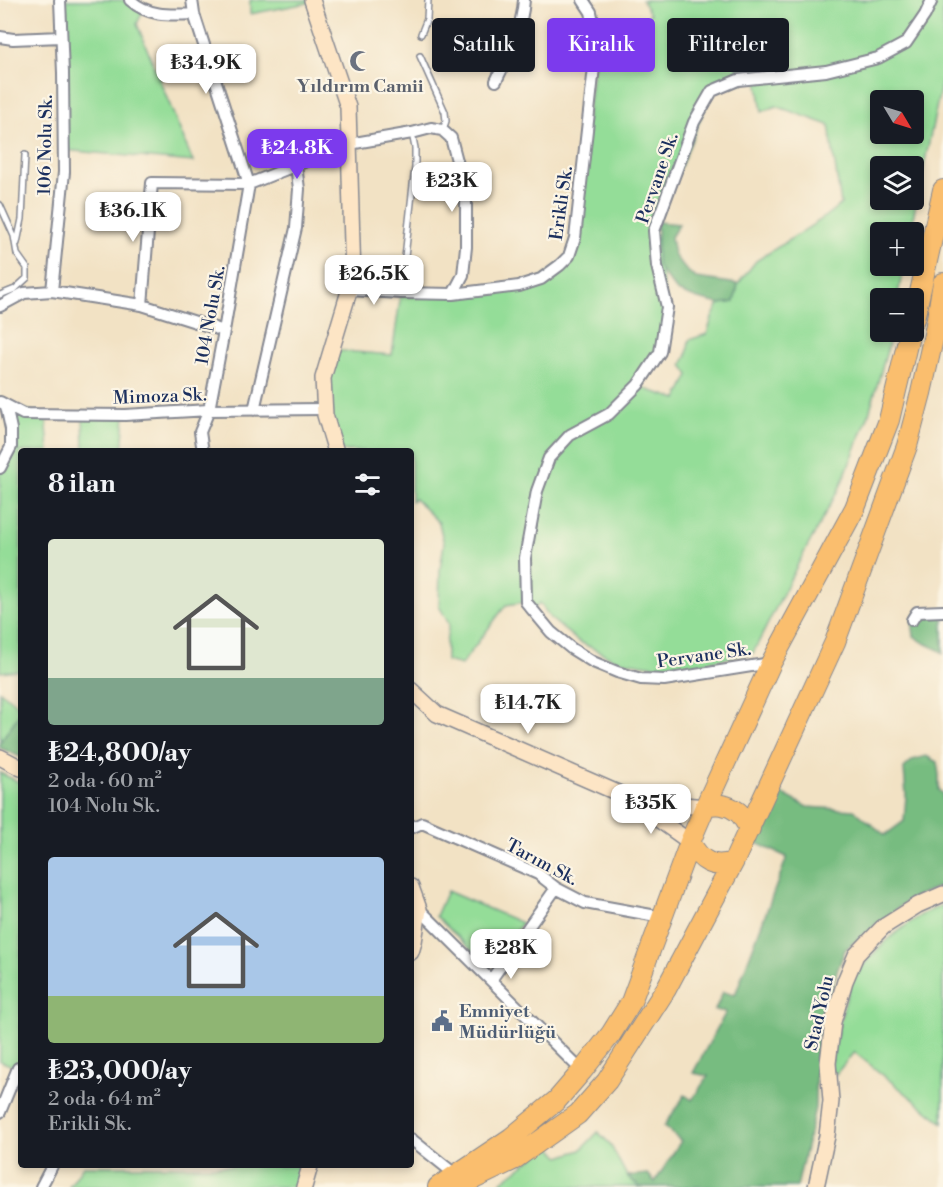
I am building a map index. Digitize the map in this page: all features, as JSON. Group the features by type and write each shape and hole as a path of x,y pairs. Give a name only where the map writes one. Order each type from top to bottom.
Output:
{"highway":[{"path":"921,288 943,190"},
{"path":"438,1187 457,1181 476,1182 513,1160 578,1114 607,1081 666,988 750,829 835,642 907,446 935,330 943,283"},
{"path":"457,1181 557,1100 611,1034 631,1002 705,807 771,663 855,508 889,420 908,342"},
{"path":"705,807 718,804 738,812 750,829"},
{"path":"690,842 696,854 708,861 725,865 734,861"}],"main road":[{"path":"312,0 348,107 352,278 323,378 324,415 335,448"},
{"path":"414,693 437,714 631,800 690,842"},
{"path":"0,757 18,766"},
{"path":"631,800 705,807"},
{"name":"Stad Yolu","path":"816,1187 827,1136 831,1101 828,1063 832,1032 845,981 856,955 883,927 918,905 943,894"},
{"path":"414,942 415,911"},
{"path":"304,1187 309,1168"}],"street":[{"name":"106 Nolu Sk.","path":"52,291 64,172 60,0"},
{"path":"130,0 152,13 194,14"},
{"path":"192,0 194,14 249,184"},
{"path":"496,81 511,50 522,18 524,0"},
{"name":"Erikli Sk.","path":"349,290 453,294 519,286 541,279 569,256 575,238 597,40 591,12 583,0"},
{"name":"Pervane Sk.","path":"771,663 664,681 641,679 617,672 593,662 572,649 551,632 526,602 525,558 537,491 549,458 570,435 609,414 638,385 660,352 667,307 657,266 654,231 694,122 712,91 738,80 826,71 878,58 906,43 932,0"},
{"path":"0,37 13,39 61,37"},
{"path":"142,305 152,183 249,184 349,144 431,128 442,130 451,138 466,195 466,247 463,274 453,294"},
{"path":"254,410 296,228 299,189 296,165"},
{"name":"104 Nolu Sk.","path":"202,448 200,432 209,410 249,184"},
{"path":"0,306 24,293 52,291 142,305 224,331"},
{"path":"0,468 11,447 11,429 3,404"},
{"name":"Mimoza Sk.","path":"3,404 23,414 125,415 209,410 324,409"},
{"path":"912,620 917,612 943,612"},
{"name":"Tarım Sk.","path":"414,827 422,823 538,874 556,888 585,903 662,917"},
{"path":"491,980 556,888"},
{"path":"415,911 491,980 582,1071"},
{"path":"0,1112 18,1068"},
{"path":"414,1142 457,1181"},
{"path":"41,1187 51,1168"}],"lane":[{"path":"421,34 427,20 428,0"},
{"path":"420,56 446,112 446,121 442,130"},
{"path":"401,293 414,167 415,148 412,133"},
{"path":"15,248 22,219 25,155"},
{"path":"0,205 14,236 17,254 27,268 27,278 15,289 0,295"}],"green space":[{"path":"60,0 130,0 144,9 137,24 193,162 64,150"},
{"path":"250,0 312,0 313,2 250,14"},
{"path":"642,0 943,0 943,76 924,166 924,156 870,156 870,210 915,210 912,222 870,222 870,276 902,276 899,288 870,288 870,342 889,342 868,417 841,485 753,653 698,664 662,667 616,660 578,641 550,618 540,603 533,610 526,602 506,605 461,665 446,661 449,624 439,606 440,569 444,544 439,523 414,500 414,448 335,448 325,415 331,350 392,355 401,293 453,294 541,279 569,256 593,72 655,72 655,18 644,18 650,14","holes":["757,78 762,112 776,106 829,125 841,204 819,221 756,261 738,284 734,302 719,304 707,334 689,340 687,355 682,365 689,375 677,399 648,390 638,385 660,352 667,307 654,231 712,91"]},
{"path":"657,222 679,224 671,237 674,255 696,278 738,284 734,302 719,304 677,291 657,266"},
{"path":"6,406 46,414 49,448 18,448 18,670 0,672 0,468 11,447"},
{"path":"83,415 125,415 122,448 84,448"},
{"path":"943,611 943,653 914,636 912,620 917,612"},
{"path":"0,691 18,706 18,716 0,742"},
{"path":"18,716 18,756 0,748 0,742"},
{"path":"926,756 937,762 939,790 943,794 943,885 912,898 845,950 834,979 816,1053 815,1108 797,1187 640,1187 627,1176 648,1174 655,1182 681,1141 664,1126 685,1095 692,1100 708,1076 693,1073 726,1012 715,1010 723,992 735,995 787,857 756,843 781,793 807,807 854,810 885,835 904,821 906,796 904,768 913,760"},
{"path":"0,773 18,782 18,1068 0,1061"},
{"path":"447,891 522,923 489,967 436,916"},
{"path":"943,905 943,1123 854,1052 836,1074 830,1069 838,1027 855,977 870,957 899,931 921,915"},
{"path":"598,1132 610,1144 627,1176 640,1187 507,1187 501,1182 550,1145 560,1157 581,1150"},
{"path":"82,1168 300,1168 295,1187 69,1187"}],"place":[{"name":"Yıldırım Camii","path":"360,61"},
{"name":"Emniyet Müdürlüğü","path":"442,1021"}]}
